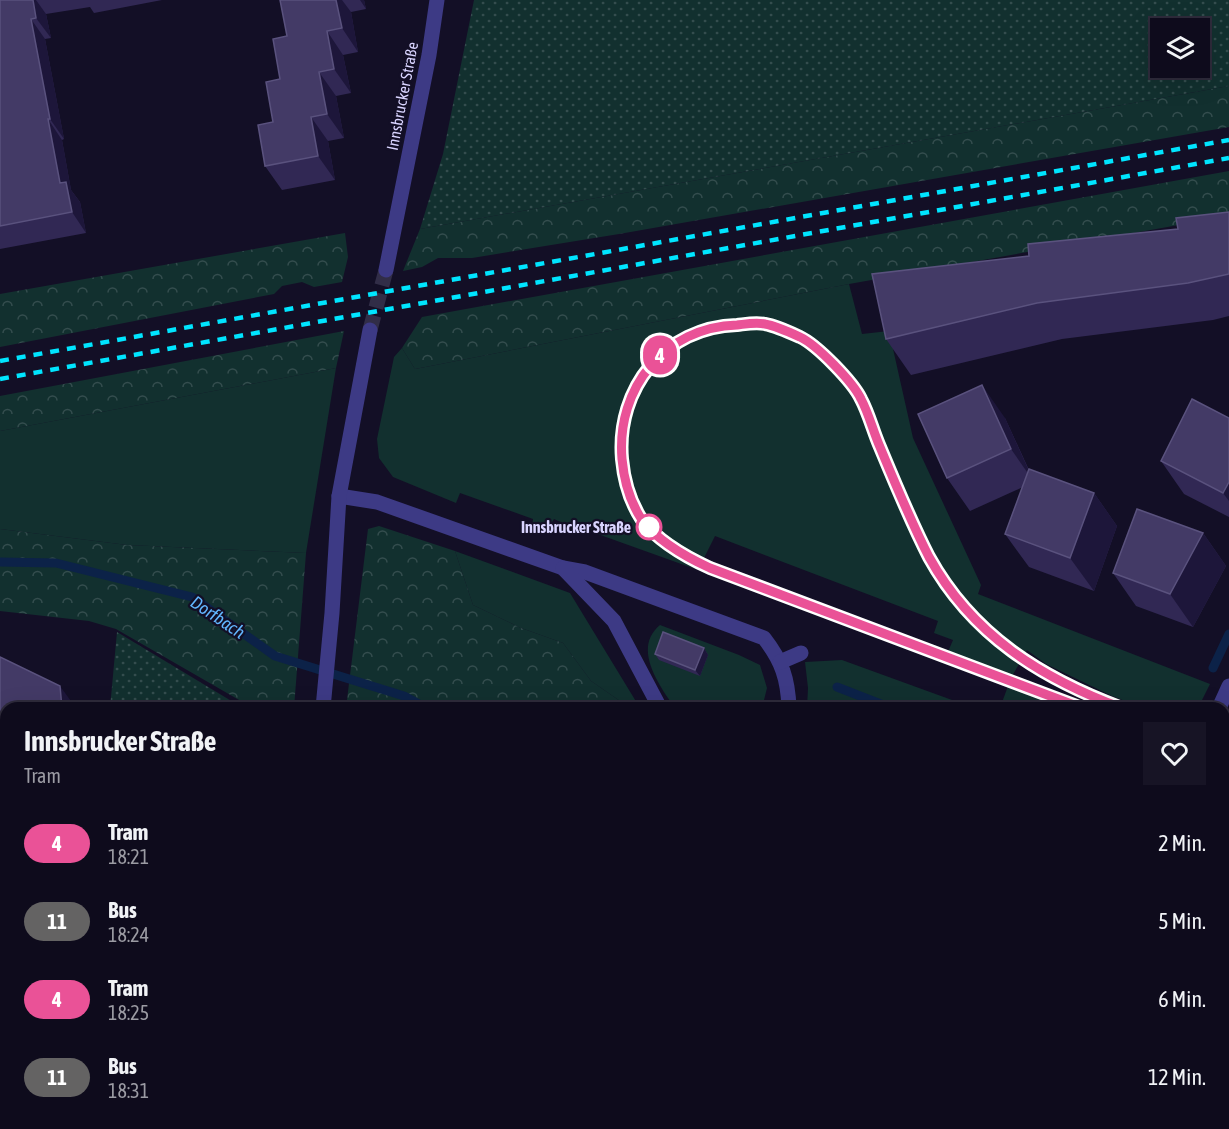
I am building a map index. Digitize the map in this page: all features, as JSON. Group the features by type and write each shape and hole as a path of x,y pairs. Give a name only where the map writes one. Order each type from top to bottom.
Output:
{"street":[{"name":"Innsbrucker Straße","path":"386,270 429,55 437,0"},
{"path":"324,702 339,496 370,330"},
{"path":"339,496 377,502 563,568 585,572 764,638 780,662 789,688 789,702"},
{"path":"563,568 614,621 657,702"},
{"path":"780,662 801,653"},
{"path":"1222,702 1229,686"}],"green space":[{"path":"474,0 1229,0 1229,86 420,229 443,154"},
{"path":"1229,86 1229,127 619,234 472,258 438,258 422,267 403,271 420,229"},
{"path":"1229,171 1229,216 849,284 415,369 402,348 422,317"},
{"path":"345,233 348,257 342,282 314,287 302,282 282,286 274,294 0,347 0,294"},
{"path":"849,284 862,334 889,331 913,438 981,585 978,594 1210,684 1201,702 1128,702 1046,664 1027,650 1011,678 947,654 953,640 934,633 938,621 715,536 698,570 592,532 566,531 567,525 554,519 545,533 532,532 533,519 460,493 456,503 393,477 379,458 377,439 394,357 402,348 415,369"},
{"path":"344,331 336,368 0,431 0,396"},
{"path":"336,368 306,553 127,545 0,529 0,431"},
{"path":"379,526 455,551 473,605 521,628 563,643 591,681 621,702 347,702 368,529"},
{"path":"0,529 127,545 306,553 294,702 243,702 116,629 89,621 0,611"},
{"path":"455,551 570,593 636,702 621,702 591,681 563,643 521,628 473,605"},
{"path":"660,625 760,665 767,688 764,702 671,702 651,666 648,644 652,634"},
{"path":"117,632 233,702 111,702"},
{"path":"842,660 958,702 807,702 805,662"},
{"path":"1008,686 1049,702 1002,702"}],"building":[{"path":"0,0 33,0 36,18 31,19 50,119 48,119 60,183 66,182 72,212 0,226"},
{"path":"280,0 336,0 342,28 327,31 334,69 319,72 327,114 311,117 318,156 265,166 258,125 273,122 266,82 280,79 273,39 287,36"},
{"path":"1229,212 1229,274 1188,283 1037,303 886,339 872,274 1029,256 1028,244 1178,229 1176,218"},
{"path":"982,385 1011,449 947,478 918,414"},
{"path":"1192,399 1229,418 1229,482 1223,493 1161,461"},
{"path":"1029,469 1094,493 1070,558 1005,534"},
{"path":"1137,509 1203,533 1170,594 1113,573"},
{"path":"663,632 704,648 695,670 655,654"},
{"path":"0,657 60,686 61,702 0,702"}],"waterway":[{"name":"Dorfbach","path":"0,562 56,563 192,597 275,656 404,696 415,702"},
{"path":"1213,668 1229,634"},
{"path":"837,687 876,702"}],"tunnel":[{"path":"370,330 386,270"}],"tram line":[{"path":"1066,702 710,568 664,542 642,520 630,498 623,473 621,448 623,422 631,398 643,375 659,355 679,340 693,334 724,326 750,323 778,328 820,352 854,387 864,405 913,524 933,561 956,595 992,634 1030,664 1073,688 1107,702"},
{"name":"4","path":"1066,702 710,568 682,554 661,539 643,521 631,501 623,471 620,443 624,415 637,384 656,359 680,340 718,325 764,324 802,338 838,368 861,398 879,446 930,557 954,594 1006,648 1032,666 1084,694 1106,702"}],"railway":[{"path":"0,361 1229,140"},
{"path":"0,379 1229,158"}],"place":[{"name":"Innsbrucker Straße","path":"649,527"}]}
